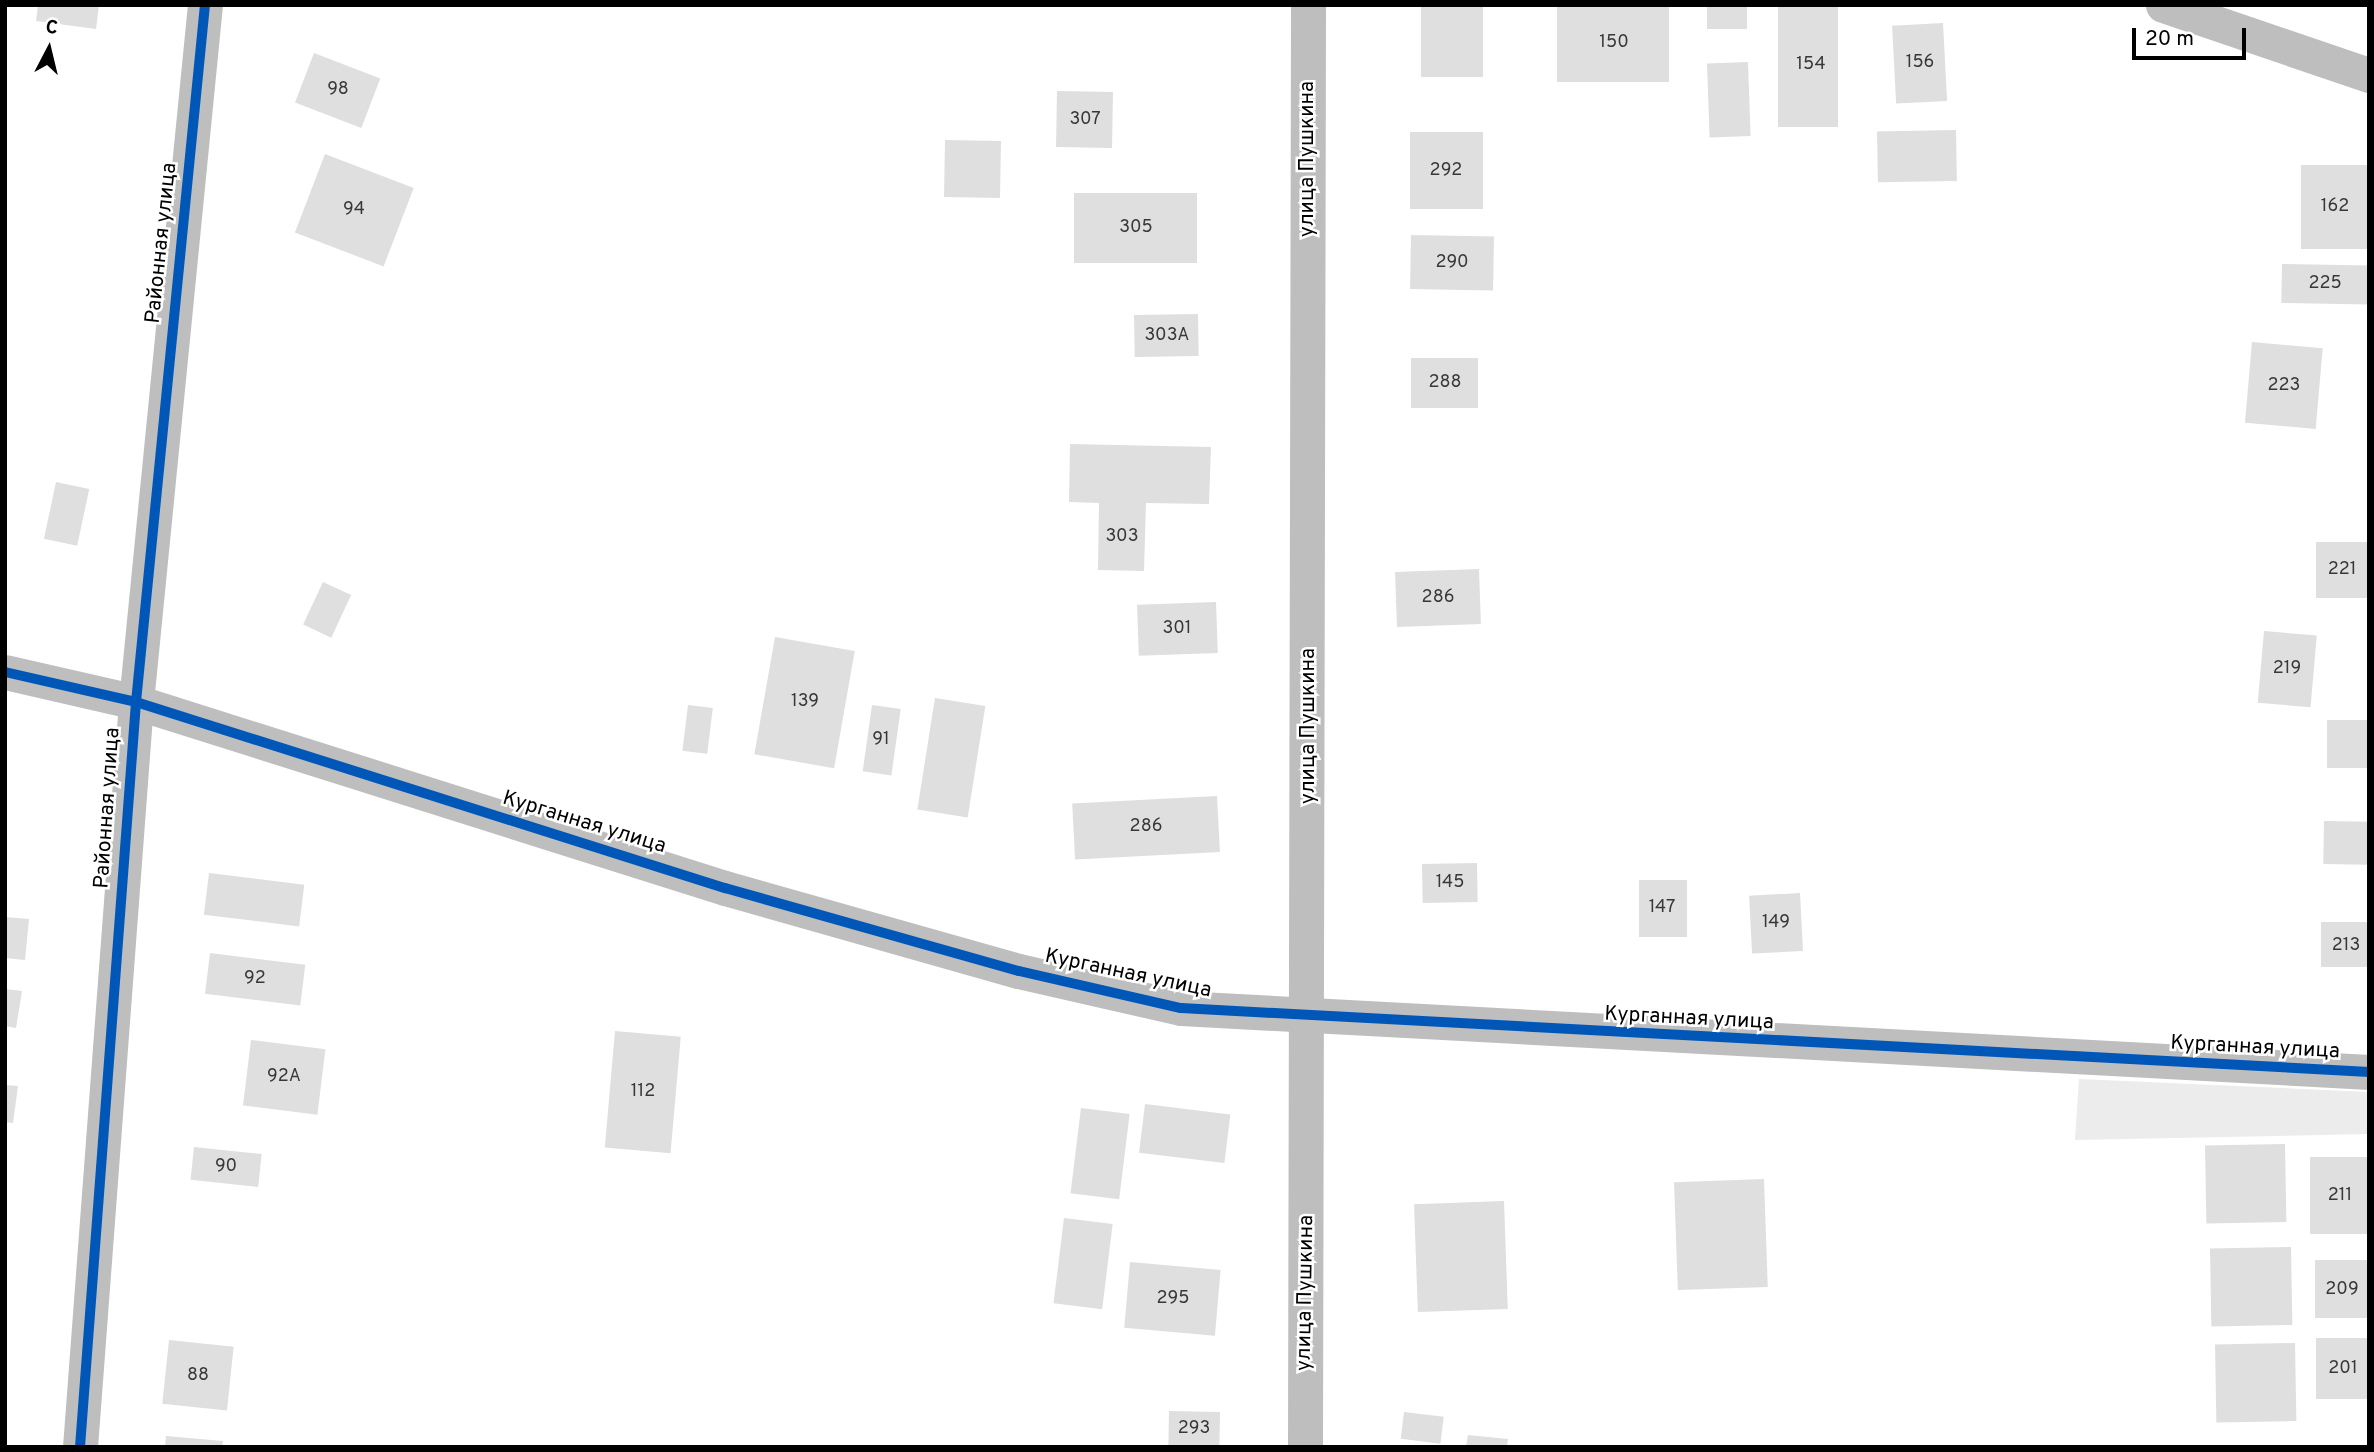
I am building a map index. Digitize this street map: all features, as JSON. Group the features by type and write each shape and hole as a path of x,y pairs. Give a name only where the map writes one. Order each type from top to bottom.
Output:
{"street":[{"name":"Районная улица","path":"80,1447 136,702 205,5"},
{"name":"улица Пушкина","path":"1305,1447 1309,1020 1308,5"},
{"path":"2163,5 2369,75"},
{"name":"Курганная улица","path":"5,672 136,702 725,888 1019,971 1181,1008 1309,1020 2369,1072"}],"shaded area":[{"path":"2079,1079 2369,1092 2369,1134 2075,1140"}],"building":[{"path":"38,5 99,5 96,29 36,21"},
{"path":"1421,5 1483,5 1483,77 1421,77"},
{"path":"1557,5 1669,5 1669,82 1557,82"},
{"path":"1707,5 1747,5 1747,29 1707,29"},
{"path":"1778,5 1838,5 1838,127 1778,127"},
{"path":"1943,23 1947,101 1896,104 1892,26"},
{"path":"314,53 380,78 361,128 295,102"},
{"path":"1748,62 1751,136 1710,137 1707,63"},
{"path":"1057,91 1113,92 1112,148 1056,147"},
{"path":"1956,130 1957,181 1878,182 1877,131"},
{"path":"1410,132 1483,132 1483,209 1410,209"},
{"path":"945,140 1001,141 1000,198 944,197"},
{"path":"325,154 414,188 384,266 295,232"},
{"path":"2301,165 2369,165 2369,249 2301,249"},
{"path":"1074,193 1197,193 1197,263 1074,263"},
{"path":"1411,235 1494,236 1493,290 1410,289"},
{"path":"2282,264 2369,266 2368,305 2281,303"},
{"path":"1198,314 1199,356 1135,357 1134,315"},
{"path":"2252,342 2323,348 2316,429 2245,423"},
{"path":"1411,358 1478,358 1478,408 1411,408"},
{"path":"1070,444 1211,447 1209,504 1146,503 1144,571 1098,570 1099,503 1069,502"},
{"path":"56,482 89,489 77,546 44,539"},
{"path":"2316,542 2369,542 2369,598 2316,598"},
{"path":"1479,569 1481,624 1397,627 1395,572"},
{"path":"323,582 351,595 331,638 303,625"},
{"path":"1216,602 1218,653 1139,656 1137,605"},
{"path":"2264,631 2317,636 2311,707 2258,703"},
{"path":"775,637 855,651 834,768 754,754"},
{"path":"935,698 985,706 968,818 917,810"},
{"path":"688,705 713,708 707,754 682,751"},
{"path":"872,705 901,709 891,775 863,771"},
{"path":"2327,720 2369,720 2369,768 2327,768"},
{"path":"1217,796 1220,852 1075,860 1072,804"},
{"path":"2324,821 2369,822 2368,865 2323,864"},
{"path":"1477,863 1478,902 1423,903 1422,864"},
{"path":"209,873 304,885 299,926 204,915"},
{"path":"1639,880 1687,880 1687,937 1639,937"},
{"path":"1800,893 1803,951 1752,954 1749,896"},
{"path":"5,917 29,919 25,960 5,958"},
{"path":"2321,922 2369,922 2369,967 2321,967"},
{"path":"210,953 305,965 300,1005 205,994"},
{"path":"5,989 22,991 16,1028 5,1026"},
{"path":"615,1031 681,1037 671,1153 605,1148"},
{"path":"251,1040 325,1049 317,1115 243,1106"},
{"path":"5,1085 18,1086 13,1123 5,1122"},
{"path":"1145,1104 1230,1114 1224,1163 1139,1153"},
{"path":"1081,1108 1130,1114 1119,1199 1071,1193"},
{"path":"2285,1144 2286,1222 2206,1223 2205,1145"},
{"path":"194,1147 262,1154 258,1187 191,1180"},
{"path":"2310,1157 2369,1157 2369,1234 2310,1234"},
{"path":"1764,1179 1768,1287 1678,1290 1674,1182"},
{"path":"1504,1201 1508,1309 1418,1312 1414,1204"},
{"path":"1064,1218 1113,1224 1102,1309 1054,1303"},
{"path":"2291,1247 2292,1325 2211,1326 2210,1248"},
{"path":"2315,1260 2369,1260 2369,1318 2315,1318"},
{"path":"1130,1262 1221,1270 1215,1336 1124,1328"},
{"path":"2316,1338 2369,1338 2369,1399 2316,1399"},
{"path":"169,1340 234,1347 227,1410 162,1404"},
{"path":"2295,1343 2296,1421 2216,1422 2215,1344"},
{"path":"1169,1411 1220,1412 1219,1447 1168,1447"},
{"path":"1404,1412 1444,1417 1440,1444 1401,1439"},
{"path":"1468,1435 1508,1439 1507,1447 1466,1447"},
{"path":"166,1436 223,1441 222,1447 165,1447"}],"cycle path":[{"path":"80,1447 136,702 205,5"},
{"path":"5,672 136,702 725,888 1019,971 1181,1008 2369,1072"}]}
